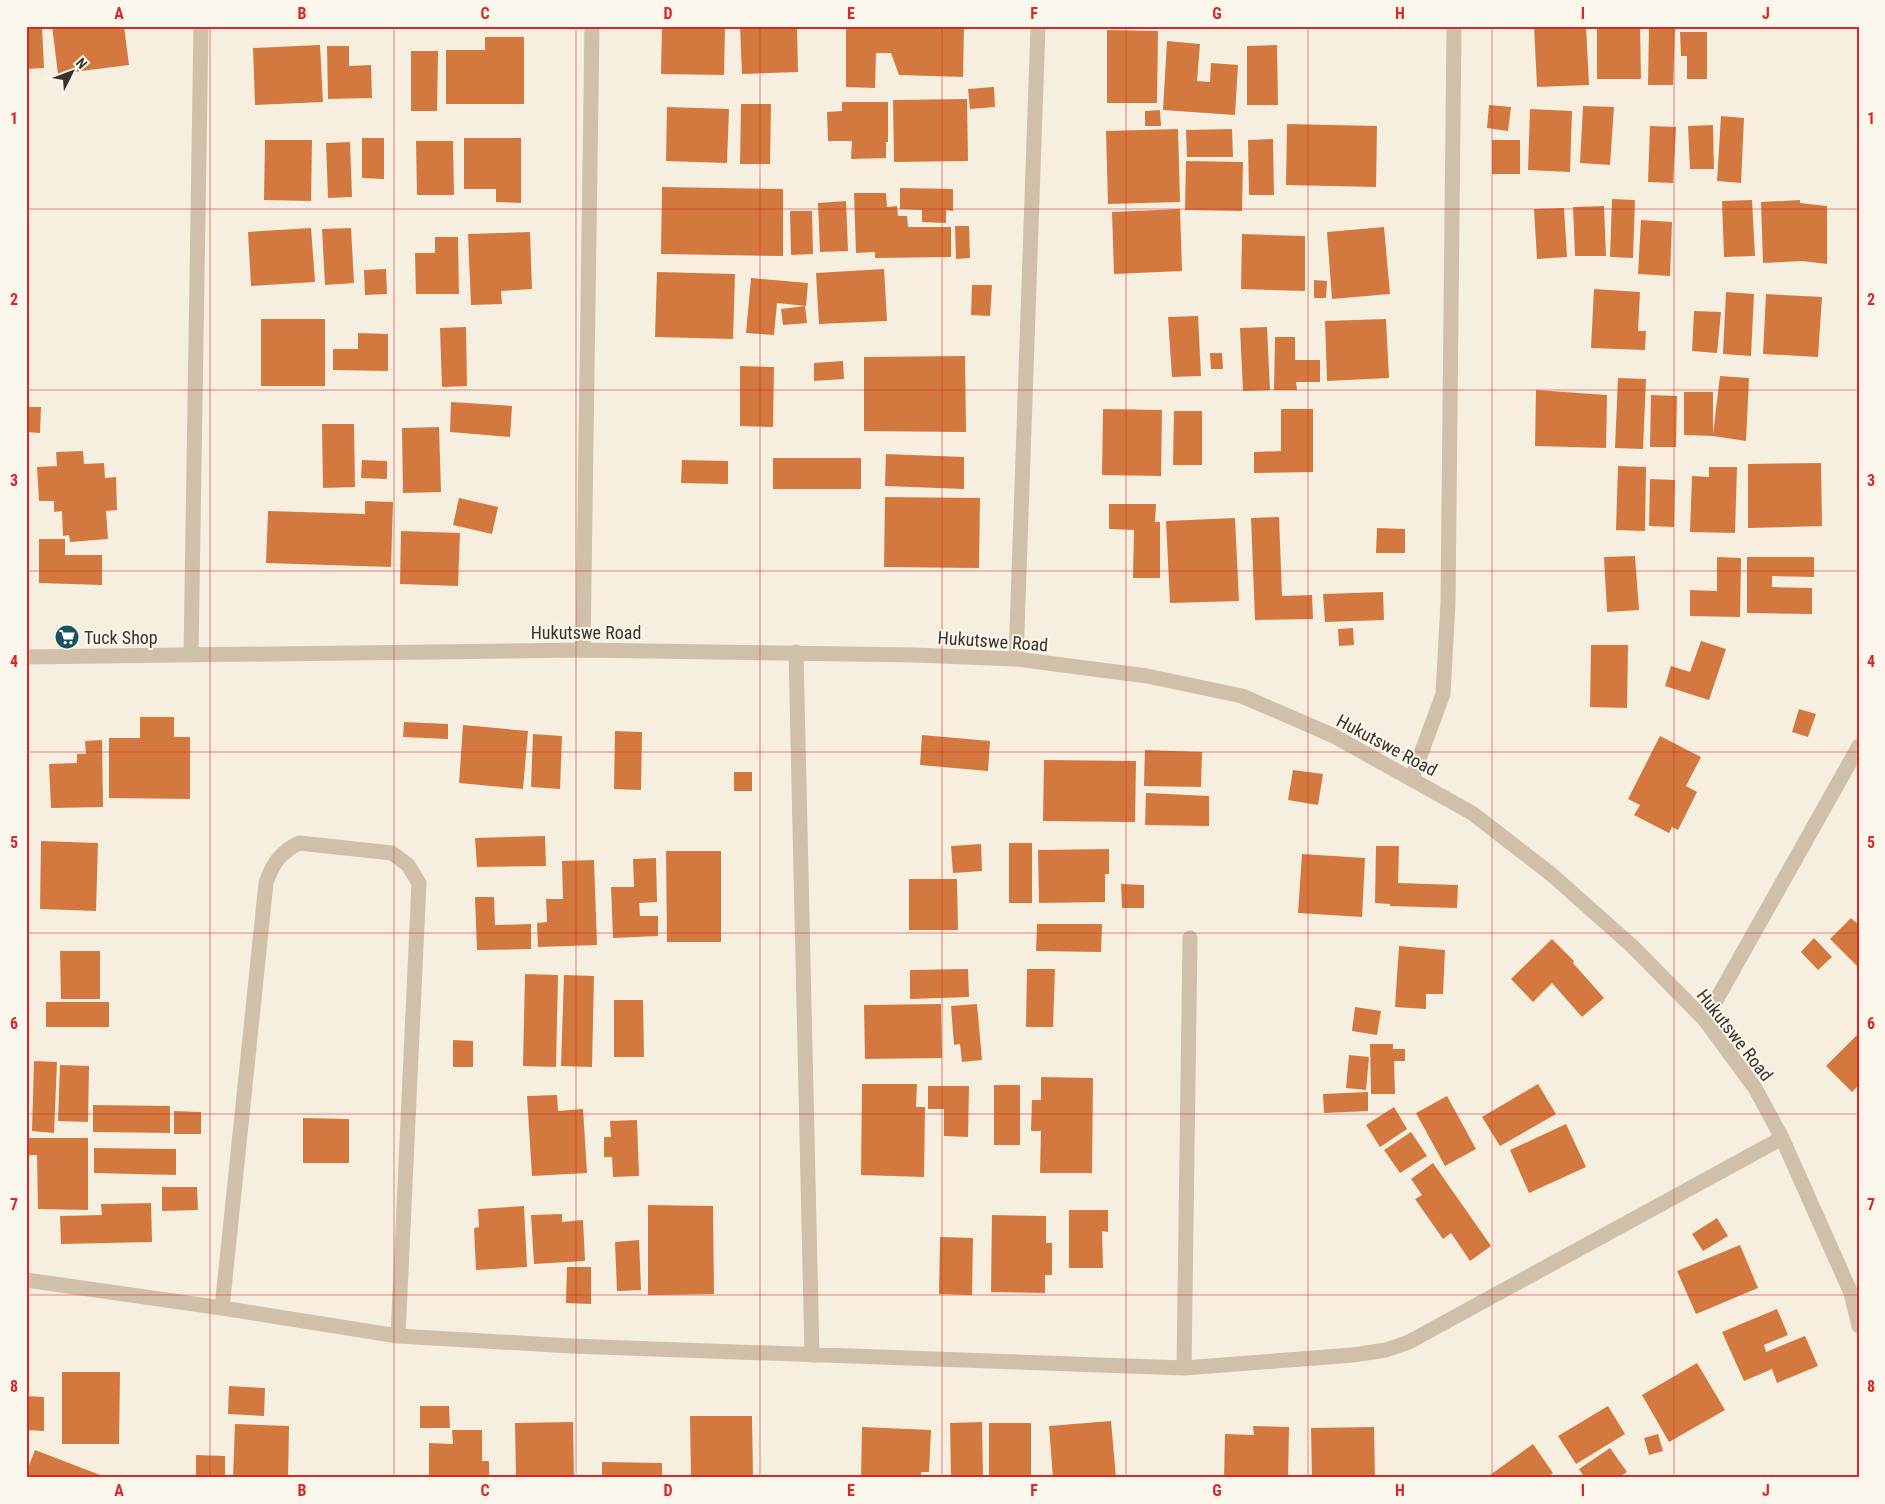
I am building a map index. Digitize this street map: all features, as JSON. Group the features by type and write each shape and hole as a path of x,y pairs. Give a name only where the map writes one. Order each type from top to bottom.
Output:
{"street":[{"path":"191,655 201,26"},
{"path":"583,650 592,26"},
{"path":"1016,659 1038,26"},
{"path":"1412,778 1443,694 1448,603 1454,26"},
{"name":"Hukutswe Road","path":"26,656 583,650 796,652 1016,659 1147,676 1242,696 1334,736 1472,813 1551,874 1632,946 1705,1020 1755,1088 1782,1138 1855,1291 1859,1326"},
{"path":"796,652 812,1355"},
{"path":"1705,1020 1859,746"},
{"path":"222,1308 266,883 270,870 287,849 299,843 392,853 408,864 418,883 398,1336"},
{"path":"1184,1368 1190,938"},
{"path":"26,1280 398,1336 571,1346 1184,1368 1352,1355 1386,1350 1409,1342 1782,1138"}],"building":[{"path":"26,26 42,26 44,68 26,69"},
{"path":"52,26 124,26 129,65 58,74"},
{"path":"662,26 725,26 724,75 661,74"},
{"path":"740,26 797,26 798,72 742,74"},
{"path":"846,26 964,26 963,77 899,75 891,53 876,53 875,88 846,87"},
{"path":"1534,26 1586,26 1589,85 1537,87"},
{"path":"1597,26 1640,26 1641,79 1597,79"},
{"path":"1649,28 1675,28 1673,85 1648,85"},
{"path":"1107,30 1158,31 1157,103 1107,103"},
{"path":"1680,32 1707,32 1707,79 1687,79 1687,56 1681,56"},
{"path":"485,37 524,37 524,104 446,104 446,50 485,50"},
{"path":"1167,41 1200,44 1197,81 1210,82 1211,63 1238,65 1235,115 1163,110"},
{"path":"320,45 323,102 255,105 253,48"},
{"path":"1277,45 1278,105 1247,105 1247,46"},
{"path":"327,46 349,46 349,66 371,65 372,98 328,99"},
{"path":"411,51 438,51 437,111 411,111"},
{"path":"994,87 995,107 970,109 968,89"},
{"path":"967,99 968,161 894,162 893,100"},
{"path":"842,102 888,102 886,158 851,159 852,141 828,141 827,112 842,111"},
{"path":"741,104 771,104 770,164 740,164"},
{"path":"1489,105 1511,107 1508,131 1487,128"},
{"path":"1583,106 1614,107 1610,165 1580,163"},
{"path":"667,107 729,109 727,163 666,161"},
{"path":"1530,109 1572,111 1570,172 1528,170"},
{"path":"1160,110 1161,126 1145,126 1145,111"},
{"path":"1721,116 1744,118 1741,183 1717,181"},
{"path":"1287,124 1377,126 1376,187 1286,185"},
{"path":"1713,125 1714,169 1690,169 1688,126"},
{"path":"1650,126 1676,127 1673,183 1648,182"},
{"path":"1178,129 1180,202 1108,204 1106,131"},
{"path":"1232,129 1233,157 1187,157 1186,130"},
{"path":"362,138 384,138 384,179 362,178"},
{"path":"464,138 521,138 521,203 496,202 496,189 464,189"},
{"path":"1273,139 1274,195 1249,195 1248,140"},
{"path":"265,140 312,140 311,201 264,200"},
{"path":"1492,140 1520,140 1520,174 1492,174"},
{"path":"416,141 453,141 454,195 417,195"},
{"path":"350,142 352,197 328,198 326,143"},
{"path":"1186,161 1243,162 1242,211 1185,210"},
{"path":"662,187 783,189 783,256 661,254"},
{"path":"900,188 953,189 953,211 946,210 946,223 922,222 922,210 900,209"},
{"path":"854,193 886,193 887,207 897,206 898,216 907,216 908,227 951,227 951,257 875,258 875,252 856,253"},
{"path":"1612,199 1635,200 1633,258 1610,257"},
{"path":"1752,200 1755,256 1724,257 1722,201"},
{"path":"1800,200 1800,203 1827,206 1827,264 1802,261 1763,263 1761,202"},
{"path":"846,201 848,251 820,252 818,203"},
{"path":"1604,206 1606,256 1575,256 1573,207"},
{"path":"1564,208 1567,257 1537,259 1534,209"},
{"path":"1180,209 1182,271 1114,274 1112,212"},
{"path":"790,211 812,211 813,254 791,255"},
{"path":"1641,220 1672,222 1670,276 1638,274"},
{"path":"955,226 969,226 970,258 956,259"},
{"path":"1384,227 1390,294 1332,299 1327,232"},
{"path":"311,228 315,282 251,286 248,232"},
{"path":"351,228 354,283 325,285 322,229"},
{"path":"530,232 532,289 501,291 502,304 471,305 468,234"},
{"path":"1242,234 1305,236 1305,291 1241,289"},
{"path":"435,237 458,237 459,294 416,294 415,253 435,253"},
{"path":"386,269 387,294 365,295 364,270"},
{"path":"884,269 887,321 819,324 816,273"},
{"path":"657,272 735,274 733,339 655,337"},
{"path":"751,278 808,283 806,306 777,303 774,335 746,333"},
{"path":"1314,280 1327,281 1326,298 1314,298"},
{"path":"972,285 992,285 990,316 971,315"},
{"path":"1594,289 1640,292 1638,331 1646,331 1645,350 1591,348"},
{"path":"1726,292 1754,294 1751,356 1723,354"},
{"path":"1766,294 1822,297 1818,357 1763,354"},
{"path":"805,306 807,323 783,325 781,309"},
{"path":"1694,311 1721,312 1717,353 1692,351"},
{"path":"1198,316 1201,376 1172,377 1168,317"},
{"path":"261,319 325,319 325,386 261,386"},
{"path":"1386,319 1389,378 1327,381 1325,321"},
{"path":"466,327 467,386 442,387 440,328"},
{"path":"1267,327 1270,390 1243,391 1240,328"},
{"path":"358,333 388,334 388,371 333,370 333,349 358,349"},
{"path":"1275,337 1295,337 1295,360 1320,360 1320,382 1296,382 1297,390 1274,390"},
{"path":"1210,353 1222,353 1223,369 1211,369"},
{"path":"965,356 966,432 864,431 864,357"},
{"path":"843,361 844,379 814,381 814,363"},
{"path":"740,366 774,367 773,427 740,426"},
{"path":"1720,376 1749,378 1746,441 1713,436 1684,435 1684,392 1713,392 1713,434"},
{"path":"1618,378 1646,379 1643,449 1615,448"},
{"path":"1536,390 1607,395 1606,448 1535,446"},
{"path":"1651,395 1677,396 1676,447 1650,447"},
{"path":"451,402 512,406 510,437 450,432"},
{"path":"26,407 41,407 40,433 26,432"},
{"path":"1103,409 1162,410 1161,476 1102,475"},
{"path":"1281,409 1313,409 1313,472 1254,473 1254,452 1281,451"},
{"path":"1174,411 1202,411 1202,465 1173,465"},
{"path":"322,424 354,424 355,487 323,488"},
{"path":"439,427 441,492 403,493 402,428"},
{"path":"83,451 84,464 104,463 105,478 116,477 117,510 106,511 108,539 70,542 69,535 63,536 62,511 54,512 54,501 39,501 37,467 57,466 56,452"},
{"path":"886,454 964,457 964,489 885,486"},
{"path":"773,458 861,458 861,489 773,489"},
{"path":"362,460 387,461 387,479 361,478"},
{"path":"682,460 728,461 728,484 681,483"},
{"path":"1821,463 1822,526 1748,528 1748,464"},
{"path":"1618,466 1646,467 1645,531 1616,530"},
{"path":"1709,467 1737,467 1735,533 1690,532 1692,476 1709,477"},
{"path":"1650,479 1675,480 1674,527 1649,526"},
{"path":"885,497 980,498 979,568 884,567"},
{"path":"459,498 498,507 492,534 453,525"},
{"path":"365,501 393,502 391,567 266,563 268,511 365,514"},
{"path":"1109,504 1156,504 1155,522 1160,522 1160,578 1133,578 1134,530 1109,529"},
{"path":"1279,517 1282,596 1312,595 1313,619 1255,620 1251,518"},
{"path":"1235,518 1239,601 1170,603 1166,521"},
{"path":"1377,528 1405,529 1405,553 1376,553"},
{"path":"401,531 460,533 458,586 400,584"},
{"path":"39,539 65,539 65,555 102,555 102,585 39,583"},
{"path":"1635,556 1639,610 1607,612 1604,557"},
{"path":"1717,557 1741,558 1740,617 1690,616 1690,590 1717,591"},
{"path":"1747,557 1814,557 1814,577 1772,576 1772,587 1812,588 1812,614 1747,613"},
{"path":"1383,592 1384,620 1325,622 1323,594"},
{"path":"1353,628 1354,645 1339,646 1338,629"},
{"path":"1701,641 1726,649 1709,700 1665,686 1671,666 1690,672"},
{"path":"1591,645 1628,645 1627,708 1590,707"},
{"path":"1799,709 1816,714 1808,737 1792,732"},
{"path":"140,717 174,717 174,737 190,737 190,799 109,798 109,738 140,738"},
{"path":"404,722 448,724 448,739 403,737"},
{"path":"463,725 528,731 523,789 459,783"},
{"path":"615,731 642,732 641,790 614,789"},
{"path":"533,734 562,736 560,789 531,787"},
{"path":"922,735 990,741 988,771 920,765"},
{"path":"1660,736 1701,757 1686,786 1697,792 1678,830 1672,827 1669,833 1634,815 1640,805 1628,799"},
{"path":"102,740 103,807 51,808 49,764 77,763 77,754 86,754 85,741"},
{"path":"1145,750 1202,752 1201,787 1144,786"},
{"path":"1044,760 1136,761 1135,822 1043,821"},
{"path":"1293,770 1323,774 1318,805 1288,800"},
{"path":"734,772 752,772 752,791 734,791"},
{"path":"1146,793 1209,796 1209,826 1145,825"},
{"path":"545,836 546,866 477,867 475,838"},
{"path":"41,841 98,843 96,911 40,909"},
{"path":"1009,843 1032,843 1032,903 1009,903"},
{"path":"981,844 982,871 953,873 951,846"},
{"path":"1376,846 1399,846 1398,883 1458,885 1457,908 1390,906 1390,904 1375,903"},
{"path":"1109,849 1109,874 1105,874 1105,902 1039,903 1038,850"},
{"path":"666,851 721,851 721,942 667,942"},
{"path":"1302,854 1365,858 1362,917 1298,913"},
{"path":"656,858 657,902 639,903 640,916 658,916 658,936 613,938 611,887 634,887 633,859"},
{"path":"594,860 597,945 538,947 537,923 547,922 546,899 563,899 562,861"},
{"path":"909,879 957,879 958,930 909,930"},
{"path":"1121,884 1144,885 1144,908 1122,908"},
{"path":"475,897 494,897 495,925 531,924 531,949 477,950"},
{"path":"1851,918 1859,925 1859,968 1830,939"},
{"path":"1037,924 1102,924 1101,952 1036,951"},
{"path":"1814,938 1832,957 1818,970 1801,952"},
{"path":"1552,939 1574,961 1573,963 1604,998 1582,1017 1552,983 1533,1002 1511,979"},
{"path":"1399,946 1445,950 1443,994 1426,994 1426,1009 1395,1007"},
{"path":"60,951 100,951 100,999 61,999"},
{"path":"968,969 969,997 910,999 910,970"},
{"path":"1027,969 1055,969 1053,1027 1026,1027"},
{"path":"525,974 558,975 556,1067 523,1066"},
{"path":"564,975 594,976 592,1067 561,1066"},
{"path":"614,1000 643,1000 644,1057 614,1057"},
{"path":"46,1002 109,1002 109,1027 46,1027"},
{"path":"941,1004 942,1058 865,1059 864,1005"},
{"path":"977,1004 982,1060 962,1062 960,1044 954,1045 951,1006"},
{"path":"1355,1007 1381,1011 1377,1035 1352,1031"},
{"path":"1859,1033 1859,1085 1852,1092 1826,1066"},
{"path":"453,1040 473,1041 473,1067 453,1067"},
{"path":"1370,1044 1393,1044 1393,1049 1405,1049 1405,1061 1394,1061 1395,1094 1371,1094"},
{"path":"1349,1055 1369,1057 1366,1090 1346,1088"},
{"path":"34,1061 57,1062 54,1133 32,1131"},
{"path":"60,1065 89,1066 88,1122 58,1121"},
{"path":"1041,1077 1093,1078 1092,1173 1040,1173 1041,1131 1031,1131 1032,1100 1041,1100"},
{"path":"862,1084 917,1084 916,1107 925,1107 924,1177 861,1175"},
{"path":"1538,1084 1556,1114 1500,1146 1482,1117"},
{"path":"994,1085 1020,1085 1020,1145 994,1145"},
{"path":"928,1086 969,1086 968,1137 944,1136 944,1109 928,1109"},
{"path":"1368,1092 1368,1111 1324,1113 1323,1094"},
{"path":"557,1095 558,1111 583,1109 587,1173 532,1176 527,1096"},
{"path":"1447,1096 1476,1149 1445,1166 1416,1113"},
{"path":"93,1105 170,1106 170,1133 93,1132"},
{"path":"1394,1107 1407,1129 1380,1147 1366,1125"},
{"path":"174,1111 201,1112 201,1134 174,1134"},
{"path":"303,1118 349,1119 349,1163 303,1163"},
{"path":"637,1120 639,1176 613,1177 612,1157 604,1157 604,1137 611,1137 610,1121"},
{"path":"1566,1124 1586,1167 1529,1193 1510,1150"},
{"path":"1411,1132 1427,1156 1400,1173 1384,1150"},
{"path":"26,1138 88,1138 88,1210 38,1209 37,1155 26,1155"},
{"path":"94,1148 176,1149 176,1175 94,1173"},
{"path":"1433,1163 1491,1246 1470,1261 1451,1233 1443,1239 1415,1199 1422,1195 1411,1179"},
{"path":"162,1187 197,1187 198,1210 162,1211"},
{"path":"151,1203 152,1242 61,1244 60,1216 102,1215 101,1204"},
{"path":"648,1205 713,1206 714,1294 648,1295"},
{"path":"524,1206 527,1267 476,1270 474,1228 479,1227 478,1209"},
{"path":"1069,1210 1108,1210 1108,1232 1102,1231 1103,1268 1069,1268"},
{"path":"562,1214 562,1222 583,1220 585,1261 534,1264 531,1215"},
{"path":"992,1215 1046,1216 1046,1243 1052,1243 1052,1275 1045,1275 1045,1293 991,1292"},
{"path":"1717,1218 1728,1236 1703,1251 1692,1234"},
{"path":"940,1237 973,1238 972,1295 939,1294"},
{"path":"639,1240 641,1290 617,1291 615,1242"},
{"path":"1740,1245 1758,1288 1696,1314 1677,1271"},
{"path":"567,1267 591,1267 591,1304 566,1303"},
{"path":"1777,1309 1788,1335 1764,1345 1766,1352 1805,1336 1818,1366 1777,1383 1772,1369 1744,1381 1722,1332"},
{"path":"1697,1363 1725,1410 1669,1442 1642,1395"},
{"path":"62,1372 120,1372 119,1444 62,1444"},
{"path":"229,1386 265,1388 264,1416 228,1414"},
{"path":"26,1396 44,1397 44,1431 26,1430"},
{"path":"420,1406 449,1406 450,1428 420,1428"},
{"path":"1608,1406 1625,1434 1576,1464 1558,1436"},
{"path":"690,1416 752,1416 753,1478 691,1478"},
{"path":"1111,1421 1116,1478 1053,1478 1049,1426"},
{"path":"573,1422 574,1478 516,1478 515,1423"},
{"path":"982,1422 983,1478 951,1478 950,1423"},
{"path":"989,1423 1031,1423 1031,1478 989,1478"},
{"path":"235,1424 289,1426 288,1478 233,1478"},
{"path":"1253,1426 1289,1427 1288,1478 1224,1478 1225,1434 1254,1435"},
{"path":"862,1427 931,1430 929,1472 921,1472 921,1478 861,1478"},
{"path":"1374,1427 1375,1478 1312,1478 1311,1428"},
{"path":"452,1430 482,1430 482,1461 489,1461 489,1478 429,1478 429,1443 453,1444"},
{"path":"1658,1434 1663,1451 1649,1455 1644,1438"},
{"path":"1533,1444 1553,1473 1546,1478 1486,1478"},
{"path":"1610,1448 1627,1472 1618,1478 1585,1478 1579,1469"},
{"path":"35,1450 108,1478 28,1478 26,1473"},
{"path":"196,1455 225,1456 225,1478 196,1478"},
{"path":"602,1462 662,1463 662,1478 602,1478"}],"place":[{"name":"Tuck Shop","path":"67,637"}]}
